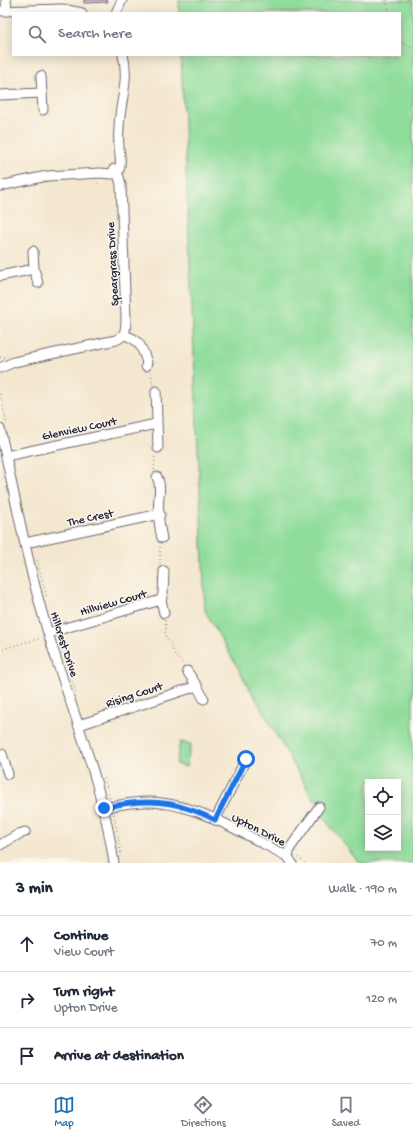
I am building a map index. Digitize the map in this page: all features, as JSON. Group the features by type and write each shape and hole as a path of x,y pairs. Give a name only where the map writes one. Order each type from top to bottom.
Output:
{"street":[{"path":"6,0 3,11 62,9 77,12"},
{"path":"116,12 122,0"},
{"path":"0,186 47,176 115,172 119,149 120,113 126,76 123,56"},
{"path":"41,76 43,110"},
{"path":"0,95 41,93"},
{"name":"Speargrass Drive","path":"115,172 121,192 126,318 126,331 124,335"},
{"path":"33,251 34,269 38,283"},
{"path":"0,276 34,269"},
{"path":"0,363 14,362 116,340 120,339 124,335 137,341 149,362"},
{"path":"0,368 14,362"},
{"path":"156,390 158,449"},
{"name":"Glenview Court","path":"6,456 156,424"},
{"name":"Hillcrest Drive","path":"0,429 39,602 104,808 111,837 114,863"},
{"path":"157,476 159,482 160,514 163,539"},
{"name":"The Crest","path":"25,543 160,514"},
{"name":"Hillview Court","path":"163,569 163,594 161,600 164,613"},
{"name":"Hillview Court","path":"49,634 161,600"},
{"path":"187,670 204,699"},
{"name":"Rising Court","path":"78,725 197,686"},
{"path":"1,752 8,774"},
{"path":"215,820 246,759"},
{"name":"Upton Drive","path":"104,808 120,804 143,802 162,803 189,808 292,859"},
{"path":"292,859 290,848 319,807"},
{"path":"0,845 25,832"}],"path":[{"path":"386,0 390,12"},
{"path":"401,42 413,49"},
{"path":"149,362 156,390"},
{"path":"157,476 158,449"},
{"path":"163,539 163,569"},
{"path":"36,555 48,604"},
{"path":"164,613 166,627 165,634 172,646 174,654 183,663 187,670"},
{"path":"0,652 6,648 49,634 77,695"},
{"path":"103,777 110,799"},
{"path":"292,859 305,863"}],"green space":[{"path":"179,0 413,0 413,863 359,863 323,817 325,806 321,799 314,800 205,611 181,56 401,56 401,12 179,12"},
{"path":"180,742 191,744 186,767 176,764"}],"building":[{"path":"84,0 107,0 108,2 84,3"}],"route":[{"path":"104,808 120,804 143,802 162,803 189,808 215,820 246,759"}]}
